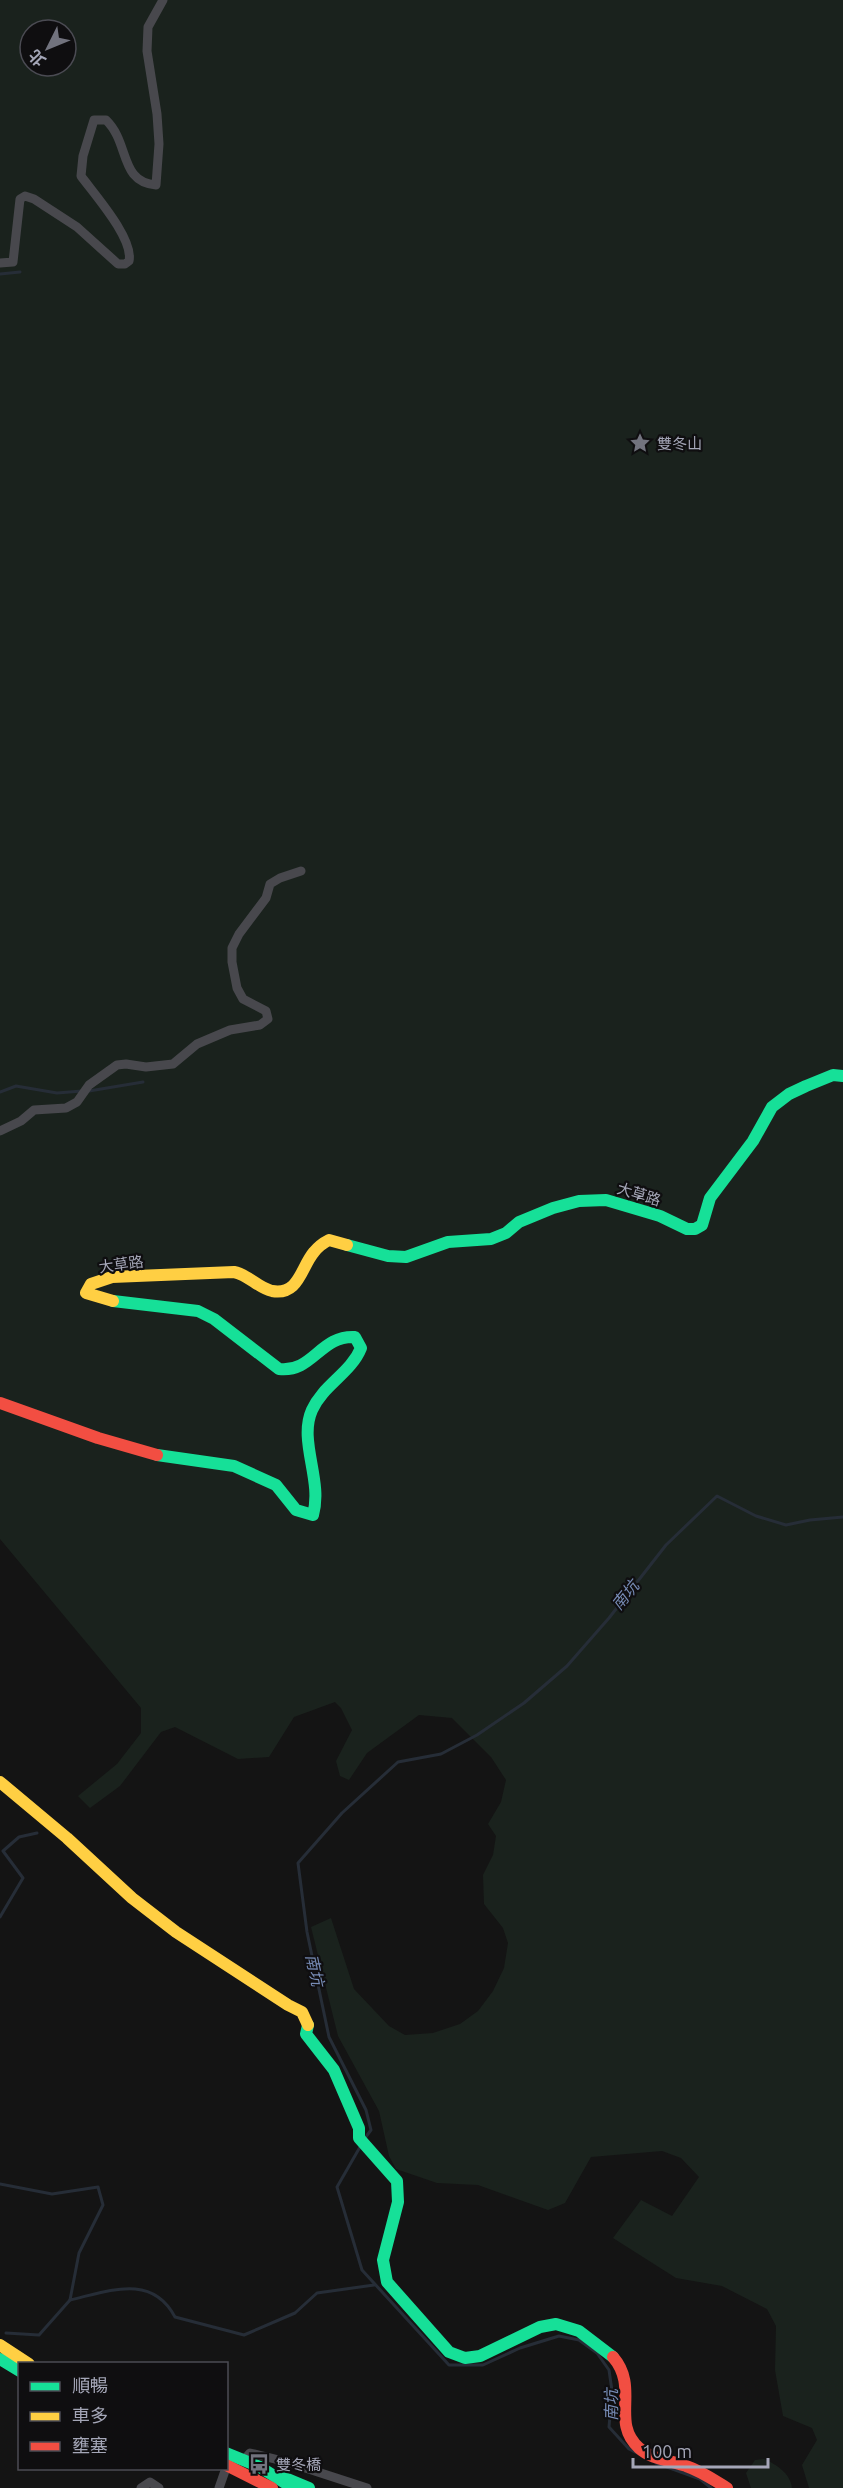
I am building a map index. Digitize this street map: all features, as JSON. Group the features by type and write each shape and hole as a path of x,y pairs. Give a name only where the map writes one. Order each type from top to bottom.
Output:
{"street":[{"path":"0,263 13,262 18,208 20,199 25,196 34,199 77,227 118,264 125,264 129,261 131,253 124,236 81,176 83,156 94,120 106,120 115,129 127,165 135,178 145,184 156,185 159,144 157,114 147,51 148,27 164,0"},
{"path":"0,1131 21,1121 34,1110 66,1108 117,1065 146,1067 173,1064 197,1044 230,1030 260,1025 268,1019 266,1011 243,999 237,988 232,948 239,934 266,898 270,884 301,871"},
{"name":"大草路","path":"0,1403 98,1438 155,1455 234,1466 276,1485 296,1510 313,1515 315,1475 307,1434 310,1418 312,1410 324,1393 357,1358 361,1348 355,1337 345,1335 330,1342 298,1370 287,1372 270,1363 214,1319 198,1311 93,1298 86,1293 91,1284 112,1277 234,1272 246,1274 270,1291 283,1292 291,1289 301,1277 311,1254 329,1240 388,1256 406,1257 448,1242 491,1239 506,1233 519,1222 553,1208 579,1201 606,1200 660,1216 687,1229 695,1229 702,1225 710,1198 753,1141 772,1107 789,1094 833,1075 843,1076"},
{"path":"0,1782 67,1838 132,1898 158,1918 288,2005 298,2007 306,2015 309,2025 306,2034 334,2070 364,2141 397,2181 398,2202 383,2260 387,2282 449,2352 460,2359 473,2359 532,2330 552,2324 570,2326 603,2347 625,2376 623,2420 626,2431 634,2443 655,2459 687,2466 727,2488"},
{"path":"0,2345 26,2362"},
{"path":"0,2359 18,2370"},
{"path":"244,2460 250,2453 288,2462 367,2488"},
{"path":"228,2454 309,2488"},
{"path":"228,2466 272,2488"},
{"path":"219,2488 226,2470"},
{"path":"264,2470 293,2488"},
{"path":"141,2488 150,2482 159,2488"}],"shaded area":[{"path":"0,0 843,0 843,2488 809,2488 802,2465 817,2440 812,2428 783,2416 775,2370 776,2326 767,2309 722,2286 676,2278 613,2238 641,2200 672,2216 699,2177 681,2158 662,2151 591,2157 565,2203 548,2210 478,2185 437,2183 396,2169 389,2156 379,2111 338,2036 311,1927 331,1918 354,1989 389,2026 405,2035 433,2033 460,2024 478,2011 493,1991 504,1968 508,1943 503,1928 484,1904 483,1875 493,1855 496,1836 488,1824 501,1802 506,1780 491,1757 452,1718 419,1715 367,1753 349,1780 340,1776 336,1761 352,1730 341,1708 335,1702 294,1717 269,1757 238,1759 175,1727 161,1732 120,1786 90,1808 78,1796 117,1764 141,1733 141,1708 0,1539"},
{"path":"764,2459 786,2474 792,2488 751,2488 746,2473 755,2460"}],"waterway":[{"path":"0,274 20,272"},
{"path":"89,1091 143,1082"},
{"path":"0,1092 16,1086 57,1093 82,1091"},
{"name":"南坑","path":"365,2138 371,2130 366,2110 329,2037 307,1932 298,1863 342,1813 398,1762 441,1754 477,1735 524,1703 567,1666 609,1618 666,1545 717,1496 756,1516 786,1525 843,1517"},
{"path":"0,1917 23,1878 3,1851 19,1837 37,1833"},
{"name":"南坑","path":"360,2147 337,2187 362,2270 449,2365 483,2365 520,2348 559,2336 579,2340 597,2353 609,2370 612,2391 609,2427 629,2449 637,2453"},
{"path":"0,2184 52,2194 98,2187 103,2205 79,2253 70,2300 114,2290 142,2290 165,2303 175,2317 244,2335 295,2313 317,2293 374,2285"},
{"path":"6,2333 39,2335 70,2300"},
{"name":"南坑","path":"656,2463 700,2479 711,2488"}],"traffic: fast":[{"path":"347,1245 388,1256 406,1257 448,1242 491,1239 506,1233 519,1222 553,1208 579,1201 606,1200 660,1216 687,1229 695,1229 702,1225 710,1198 753,1141 772,1107 789,1094 806,1086 833,1075 843,1076"},
{"path":"113,1301 198,1311 214,1319 279,1369 291,1369 300,1365 325,1347 343,1338 355,1337 361,1348 351,1365 317,1401 308,1422 315,1488 313,1515 296,1510 276,1485 234,1466 157,1455"},
{"path":"308,2025 306,2034 334,2070 359,2128 359,2138 397,2181 398,2202 383,2260 387,2282 449,2352 465,2358 480,2356 540,2327 556,2324 579,2331 613,2357"},
{"path":"0,2359 18,2370"},
{"path":"228,2454 260,2467 293,2488"},
{"path":"285,2478 309,2488"}],"traffic: slow":[{"path":"113,1301 86,1293 91,1284 112,1277 234,1272 262,1287 272,1291 281,1291 294,1285 310,1258 323,1244 329,1240 347,1245"},
{"path":"0,1782 67,1838 132,1898 176,1932 302,2012 308,2025"},
{"path":"0,2345 26,2362"}],"traffic: jam":[{"path":"0,1403 98,1438 157,1455"},
{"path":"613,2357 621,2369 624,2381 626,2427 639,2448 655,2457 697,2470 727,2488"},
{"path":"228,2466 272,2488"}],"place":[{"name":"雙冬山","path":"640,443"},
{"name":"雙冬橋","path":"259,2464"}]}
